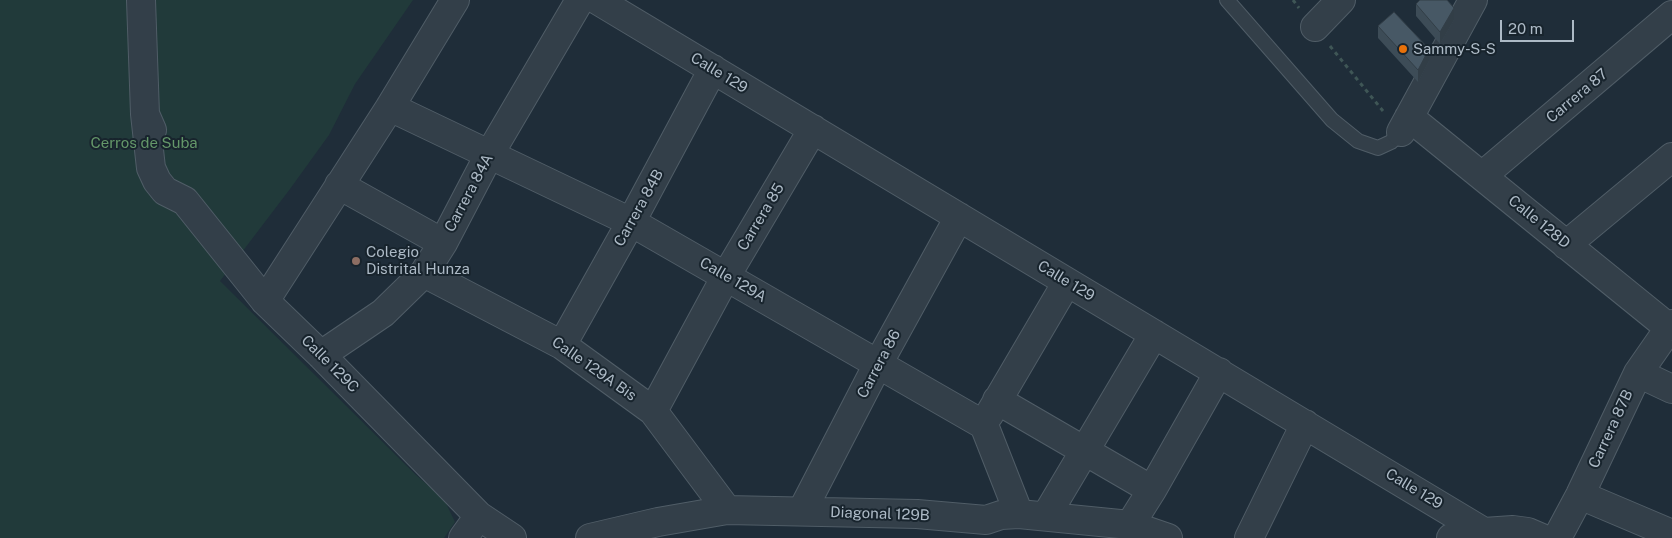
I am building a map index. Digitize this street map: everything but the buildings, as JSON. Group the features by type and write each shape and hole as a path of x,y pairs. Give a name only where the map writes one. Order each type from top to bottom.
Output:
{"street":[{"path":"141,0 145,114 185,202"},
{"path":"265,301 390,107 455,0"},
{"name":"Carrera 84A","path":"322,355 383,313 424,273 443,243 489,155 580,0"},
{"name":"Calle 129","path":"597,0 1484,532"},
{"path":"1315,27 1341,0"},
{"path":"1669,0 1672,3"},
{"path":"1405,125 1464,5"},
{"name":"Carrera 87","path":"1482,176 1672,15"},
{"name":"Carrera 84B","path":"562,345 713,69"},
{"name":"Calle 129A","path":"390,107 631,222 984,425"},
{"name":"Calle 129C","path":"145,114 151,168 157,181 165,191 185,202 265,301 322,355 479,516 512,538"},
{"name":"Calle 128D","path":"1405,125 1482,176 1670,326"},
{"name":"Carrera 85","path":"653,411 726,276 813,129"},
{"path":"1566,244 1672,157"},
{"path":"339,185 443,243"},
{"name":"Carrera 86","path":"802,511 878,364 959,217"},
{"name":"Calle 129A Bis","path":"424,273 562,345 653,411 728,510"},
{"path":"1019,514 984,425 1067,282"},
{"name":"Carrera 87B","path":"1557,538 1580,496 1638,373 1670,326"},
{"path":"1046,516 1154,334"},
{"path":"1130,526 1219,372"},
{"path":"1638,373 1672,389"},
{"path":"997,400 1152,490"},
{"path":"1249,538 1305,424"},
{"path":"1580,496 1672,534"},
{"name":"Diagonal 129B","path":"590,538 658,522 728,510 917,514 986,520 1001,515 1019,514 1130,526 1168,538"},
{"path":"463,538 479,516"},
{"path":"961,538 986,520"},
{"path":"1451,538 1484,532 1513,530 1528,532 1542,538"}],"lane":[{"path":"1227,0 1332,120 1358,141 1378,148 1391,142 1405,125"}],"path":[{"path":"1293,0 1315,27 1405,125"}],"green space":[{"name":"Cerros de Suba","path":"0,0 413,0 355,84 329,135 220,281 416,475 444,499 455,522 444,538 0,538"}],"place":[{"name":"Sammy-S-S","path":"1403,49"},
{"name":"Colegio Distrital Hunza","path":"356,261"}]}
